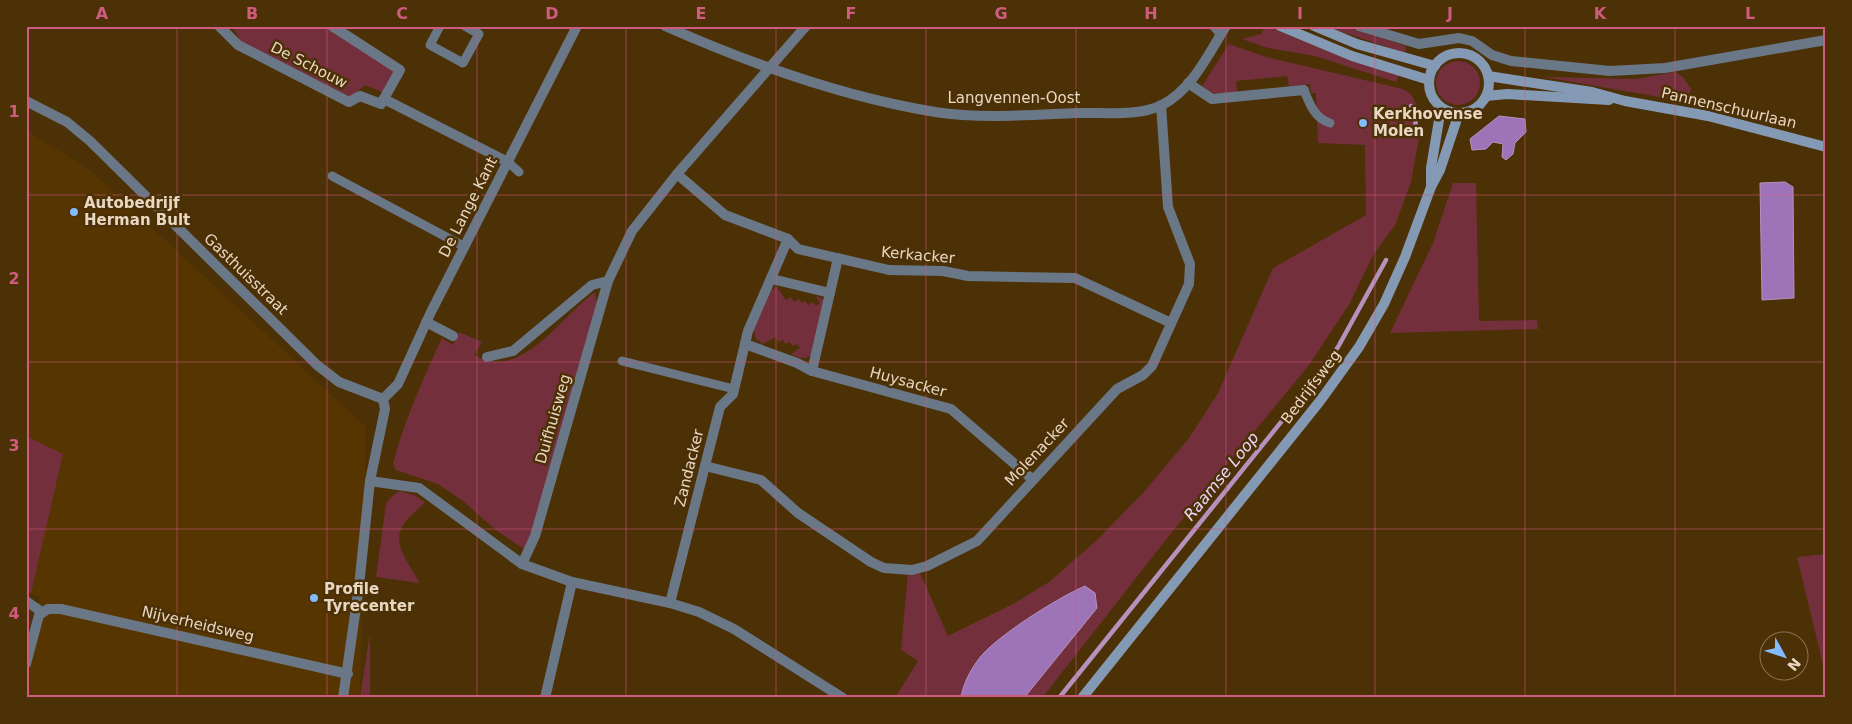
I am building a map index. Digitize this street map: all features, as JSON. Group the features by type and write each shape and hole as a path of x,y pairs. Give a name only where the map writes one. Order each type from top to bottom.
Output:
{"main road":[{"path":"1280,26 1352,56 1429,80"},
{"path":"1314,26 1357,44 1435,66"},
{"path":"1465,54 1482,64 1488,76 1486,96 1475,108 1459,113 1441,108 1432,96 1429,80 1435,66 1445,57 1465,54"},
{"name":"Pannenschuurlaan","path":"1488,76 1592,92 1625,101 1708,116 1826,147"},
{"name":"Pannenschuurlaan","path":"1486,96 1506,94 1625,101"},
{"name":"Bedrijfsweg","path":"1431,187 1431,168 1441,108"},
{"name":"Bedrijfsweg","path":"1082,698 1320,401 1359,347 1384,304 1406,257 1431,187 1440,170 1459,113"}],"street":[{"path":"332,26 400,70 384,99"},
{"name":"De Lange Kant","path":"383,399 398,384 426,322 577,26"},
{"name":"Langvennen-Oost","path":"665,26 735,57 866,98 937,112 989,116 1135,111 1161,105 1188,83 1220,29"},
{"name":"Duifhuisweg","path":"522,564 535,536 608,281 632,232 677,174 806,26"},
{"path":"1359,26 1419,44 1459,38 1478,43 1492,55 1511,61 1560,67 1633,71 1682,65 1826,40"},
{"name":"De Schouw","path":"223,28 238,45 349,102 360,96 380,104 384,99 508,162"},
{"path":"1188,83 1212,99 1304,90"},
{"name":"Gasthuisstraat","path":"26,101 67,122 90,141 317,365 339,382 383,399"},
{"name":"Molenacker","path":"706,466 761,480 798,513 871,562 884,568 905,570 927,566 977,541 1032,479 1117,389 1143,375 1152,366 1189,284 1190,264 1168,208 1161,105"},
{"name":"Kerkacker","path":"677,174 725,216 788,239 798,249 888,270 943,271 968,276 1075,278 1172,323"},
{"name":"Zandacker","path":"670,603 720,407 733,394 745,344 788,239"},
{"path":"745,344 797,363 812,371 838,258"},
{"path":"772,279 830,293"},
{"path":"487,357 514,351 592,285 608,281"},
{"path":"426,322 453,336"},
{"name":"Huysacker","path":"812,371 951,409 1032,479"},
{"path":"343,698 348,674 370,481 385,409 383,399"},
{"path":"370,481 419,488 522,564 572,582 670,603 699,612 734,629 843,698"},
{"path":"545,698 572,582"},
{"path":"26,601 42,612 36,623 26,664"},
{"name":"Nijverheidsweg","path":"42,612 48,608 61,609 348,674"}],"lane":[{"path":"440,26 430,45 463,63 479,34 465,26"},
{"path":"1304,90 1312,109 1323,121 1330,123"},
{"path":"508,162 519,172"},
{"path":"332,176 465,247"},
{"path":"622,361 734,389"}],"shaded area":[{"path":"233,26 324,26 397,72 385,93 365,85 351,97 240,41"},
{"path":"1266,26 1350,60 1399,75 1396,82 1315,56 1268,48 1242,39 1261,34"},
{"path":"1325,26 1343,26 1406,46 1405,53"},
{"path":"1229,44 1266,57 1403,89 1411,94 1417,106 1419,138 1411,182 1395,225 1373,255 1350,303 1309,365 1172,532 1042,698 1024,698 1097,608 993,644 978,659 963,687 961,698 895,698 918,661 901,650 908,572 919,571 948,636 1013,604 1049,582 1096,541 1144,492 1189,438 1218,393 1273,268 1366,215 1365,145 1318,143 1316,93 1311,93 1310,84 1289,87 1287,76 1236,81 1237,92 1218,94 1202,86"},
{"path":"1458,61 1470,65 1476,71 1480,83 1476,95 1470,101 1458,105 1446,101 1440,95 1436,83 1440,71 1446,65"},
{"path":"1675,72 1683,77 1691,89 1688,102 1544,77 1636,79"},
{"path":"1499,116 1525,119 1526,132 1515,143 1513,154 1506,160 1502,157 1503,144 1493,142 1486,149 1472,150 1470,139"},
{"path":"26,130 91,171 366,427 360,695 371,698 26,698 26,653 40,598 26,591"},
{"path":"1785,182 1793,187 1794,298 1762,300 1760,183"},
{"path":"1453,183 1476,183 1479,321 1537,320 1538,329 1390,333 1433,243"},
{"path":"777,287 786,300 791,297 794,302 799,299 802,303 805,301 808,305 813,302 816,306 820,303 815,296 825,300 812,355 809,357 802,358 791,354 800,348 797,344 792,346 790,342 785,344 783,340 778,342 776,337 763,344 755,338 754,329 771,290"},
{"path":"595,292 597,304 593,320 527,551 496,530 463,501 438,484 396,470 393,463 421,384 442,338 453,345 459,332 482,342 474,355 491,361 508,360 524,354 539,343"},
{"path":"26,436 63,454 31,593 26,590"},
{"path":"399,491 414,495 425,502 405,522 399,536 404,557 420,583 376,577 386,504"},
{"path":"1826,554 1826,677 1797,557"},
{"path":"1085,586 1095,593 1097,608 1024,698 961,698 963,688 978,660 997,641 1059,599"},
{"path":"370,633 370,698 360,698"}],"waterway":[{"name":"Raamse Loop","path":"1411,106 1415,114 1416,132"},
{"name":"Raamse Loop","path":"1059,698 1310,386 1338,347 1386,260"}],"place":[{"name":"Kerkhovense Molen","path":"1363,123"},
{"name":"Autobedrijf Herman Bult","path":"74,212"},
{"name":"Profile Tyrecenter","path":"314,598"}]}
